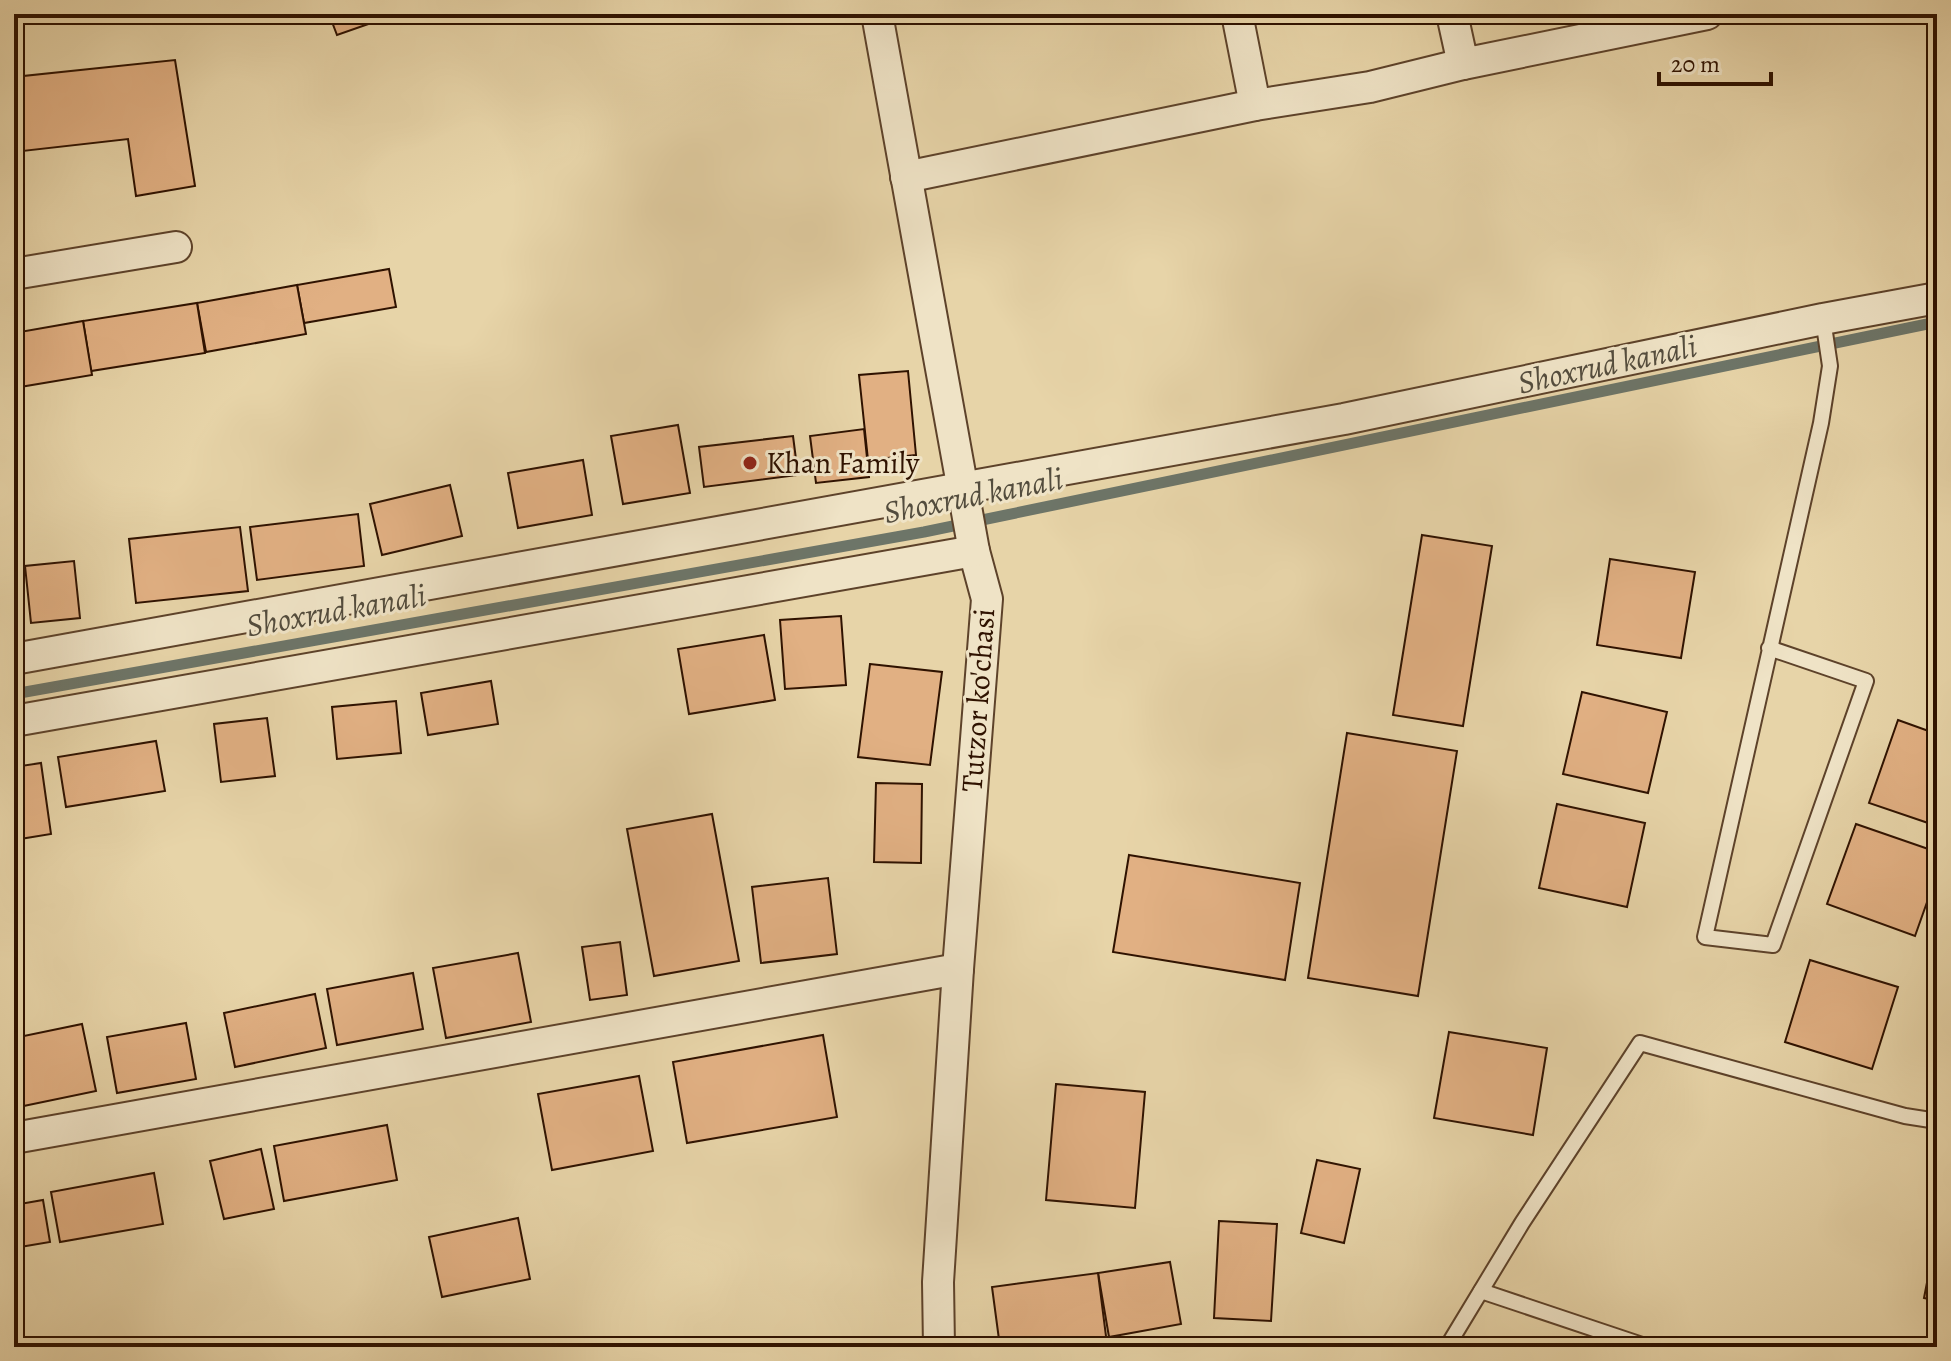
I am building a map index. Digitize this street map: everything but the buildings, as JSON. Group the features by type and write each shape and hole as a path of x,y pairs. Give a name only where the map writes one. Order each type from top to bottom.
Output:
{"street":[{"name":"Tutzor ko'chasi","path":"877,14 962,488 987,599 958,969 938,1282 939,1347"},
{"path":"1237,14 1255,105"},
{"path":"1452,14 1463,64"},
{"path":"906,177 1255,105 1370,87 1463,64 1707,14"},
{"path":"14,274 176,247"},
{"path":"14,659 1344,419 1937,298"},
{"path":"14,721 974,551"},
{"path":"14,1138 958,969"}],"lane":[{"path":"1769,648 1866,681 1773,945 1705,937 1769,648 1821,423 1830,366 1823,319"},
{"path":"1447,1347 1522,1223 1640,1043 1905,1116 1937,1121"},
{"path":"1481,1291 1648,1347"}],"waterway":[{"name":"Shoxrud kanali","path":"14,694 924,532 1937,322"}],"place":[{"name":"Khan Family","path":"750,463"}]}
